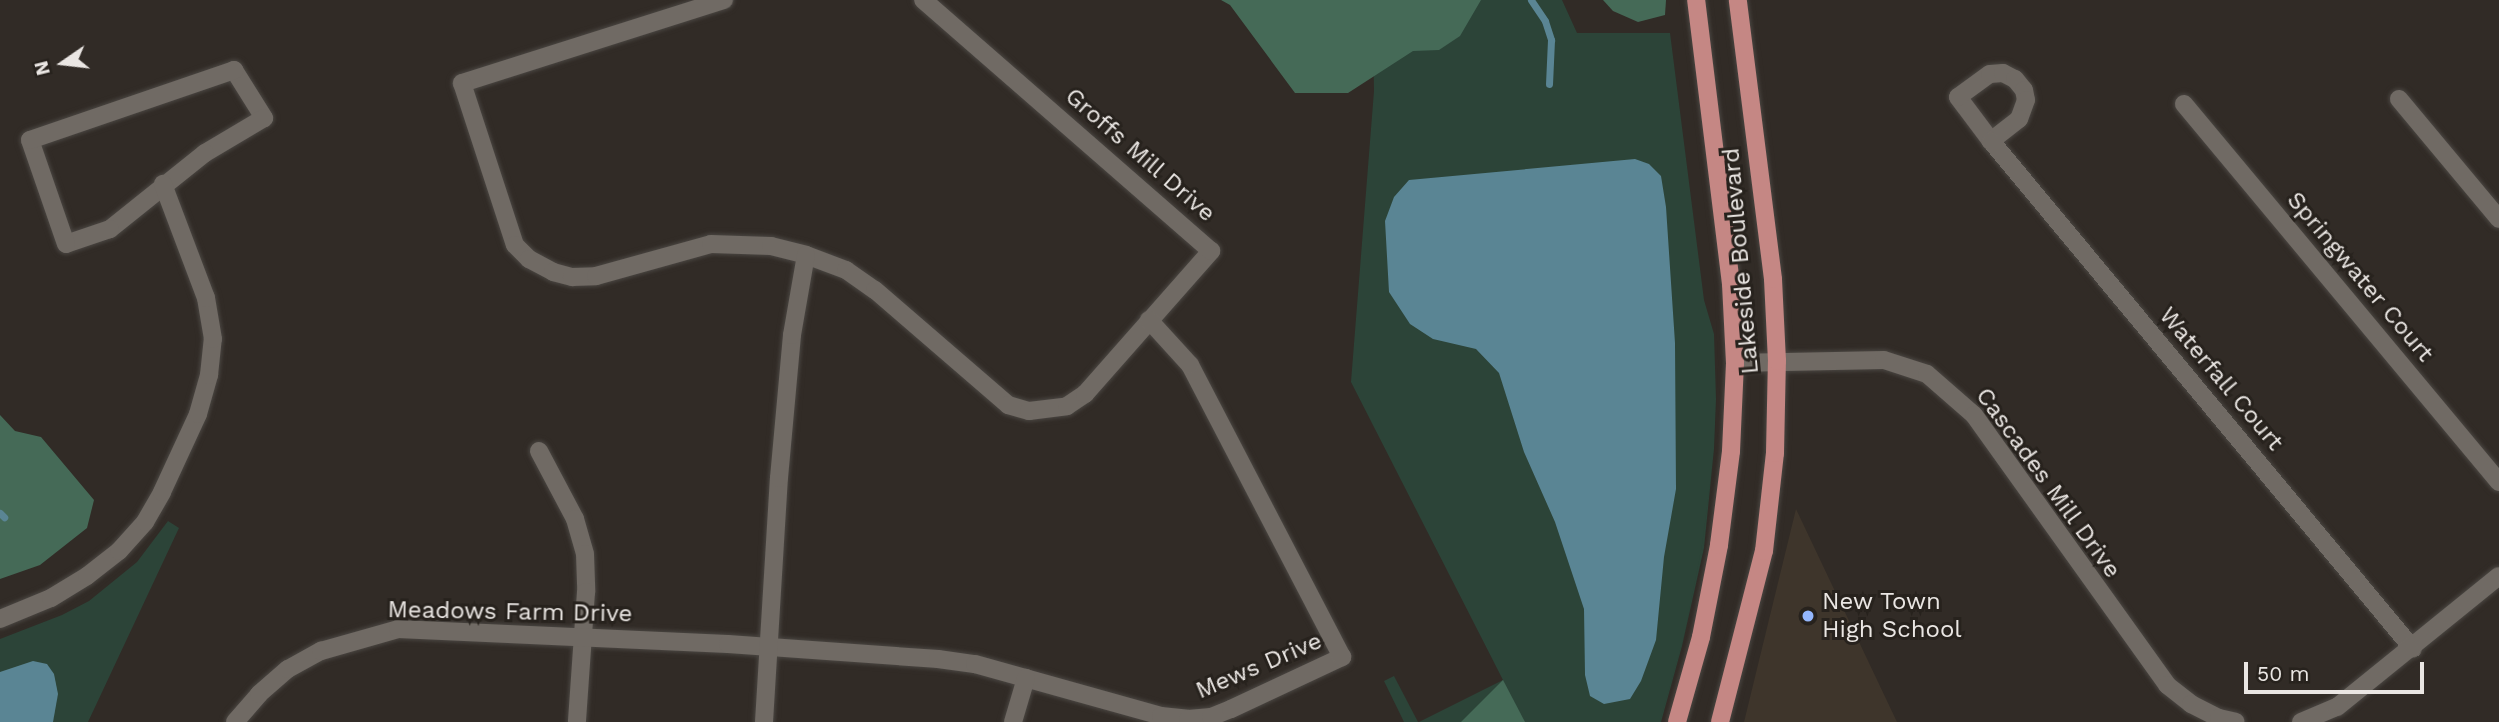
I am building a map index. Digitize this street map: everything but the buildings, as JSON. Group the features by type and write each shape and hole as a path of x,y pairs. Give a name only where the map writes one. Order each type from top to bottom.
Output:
{"main road":[{"name":"Lakeside Boulevard","path":"1677,722 1700,637 1719,545 1731,451 1735,363 1731,284 1696,0"},
{"name":"Lakeside Boulevard","path":"1720,722 1763,551 1775,453 1777,361 1773,279 1738,0"}],"street":[{"name":"Groffs Mill Drive","path":"724,0 462,83 505,222 515,245 529,259 553,272 572,277 596,276 711,244 771,246 806,255 846,270 875,290 1008,405 1029,411 1067,406 1085,394 1211,251 923,0"},
{"path":"234,70 264,118 205,153 163,184 110,229 66,244 30,140 234,70"},
{"path":"2399,99 2499,219"},
{"name":"Springwater Court","path":"2184,104 2499,482"},
{"name":"Waterfall Court","path":"1990,141 2413,649"},
{"path":"0,619 51,598 88,576 119,551 145,522 198,414 209,375 213,339 206,298 163,184"},
{"path":"764,722 781,452 792,335 806,255"},
{"name":"Mews Drive","path":"770,647 975,664 1161,716 1188,719 1212,717 1342,657 1190,365 1149,320"},
{"name":"Cascades Mill Drive","path":"1735,363 1884,360 1927,374 1974,415 2167,685 2191,704 2219,719 2236,722"},
{"path":"539,451 570,508 585,554 577,722"},
{"path":"2301,722 2337,707 2413,649 2499,576"},
{"name":"Meadows Farm Drive","path":"235,722 259,694 288,669 321,651 368,635 398,629 770,647"},
{"path":"1013,722 1026,678"}],"shaded area":[{"name":"New Town High School","path":"1796,509 1897,722 1744,722"}],"green space":[{"path":"1221,0 1481,0 1460,36 1439,50 1413,51 1348,93 1295,93 1230,5"},
{"path":"1332,0 1562,0 1577,33 1670,33 1704,300 1714,334 1716,399 1704,548 1682,646 1661,722 1419,722 1503,680 1351,382 1374,91 1373,31"},
{"path":"1603,0 1666,0 1665,15 1638,22 1613,11"},
{"path":"0,415 15,431 41,437 94,500 87,528 40,565 0,579"},
{"path":"168,521 179,528 88,722 0,722 0,639 62,615 89,601 137,562"},
{"path":"1394,676 1418,722 1404,722 1384,681"},
{"path":"1503,680 1525,722 1461,722"}],"water":[{"path":"1635,159 1649,164 1661,176 1666,207 1675,343 1676,489 1664,557 1656,640 1641,681 1630,699 1604,704 1590,696 1585,675 1584,609 1555,522 1524,452 1499,373 1476,349 1433,339 1410,324 1389,292 1385,221 1394,197 1409,180"},
{"path":"33,661 47,664 54,674 58,694 53,722 0,722 0,672"}],"waterway":[{"path":"1531,0 1545,21 1551,40 1549,84"},
{"path":"0,513 4,517"}],"place":[{"name":"New Town High School","path":"1808,616"}]}
